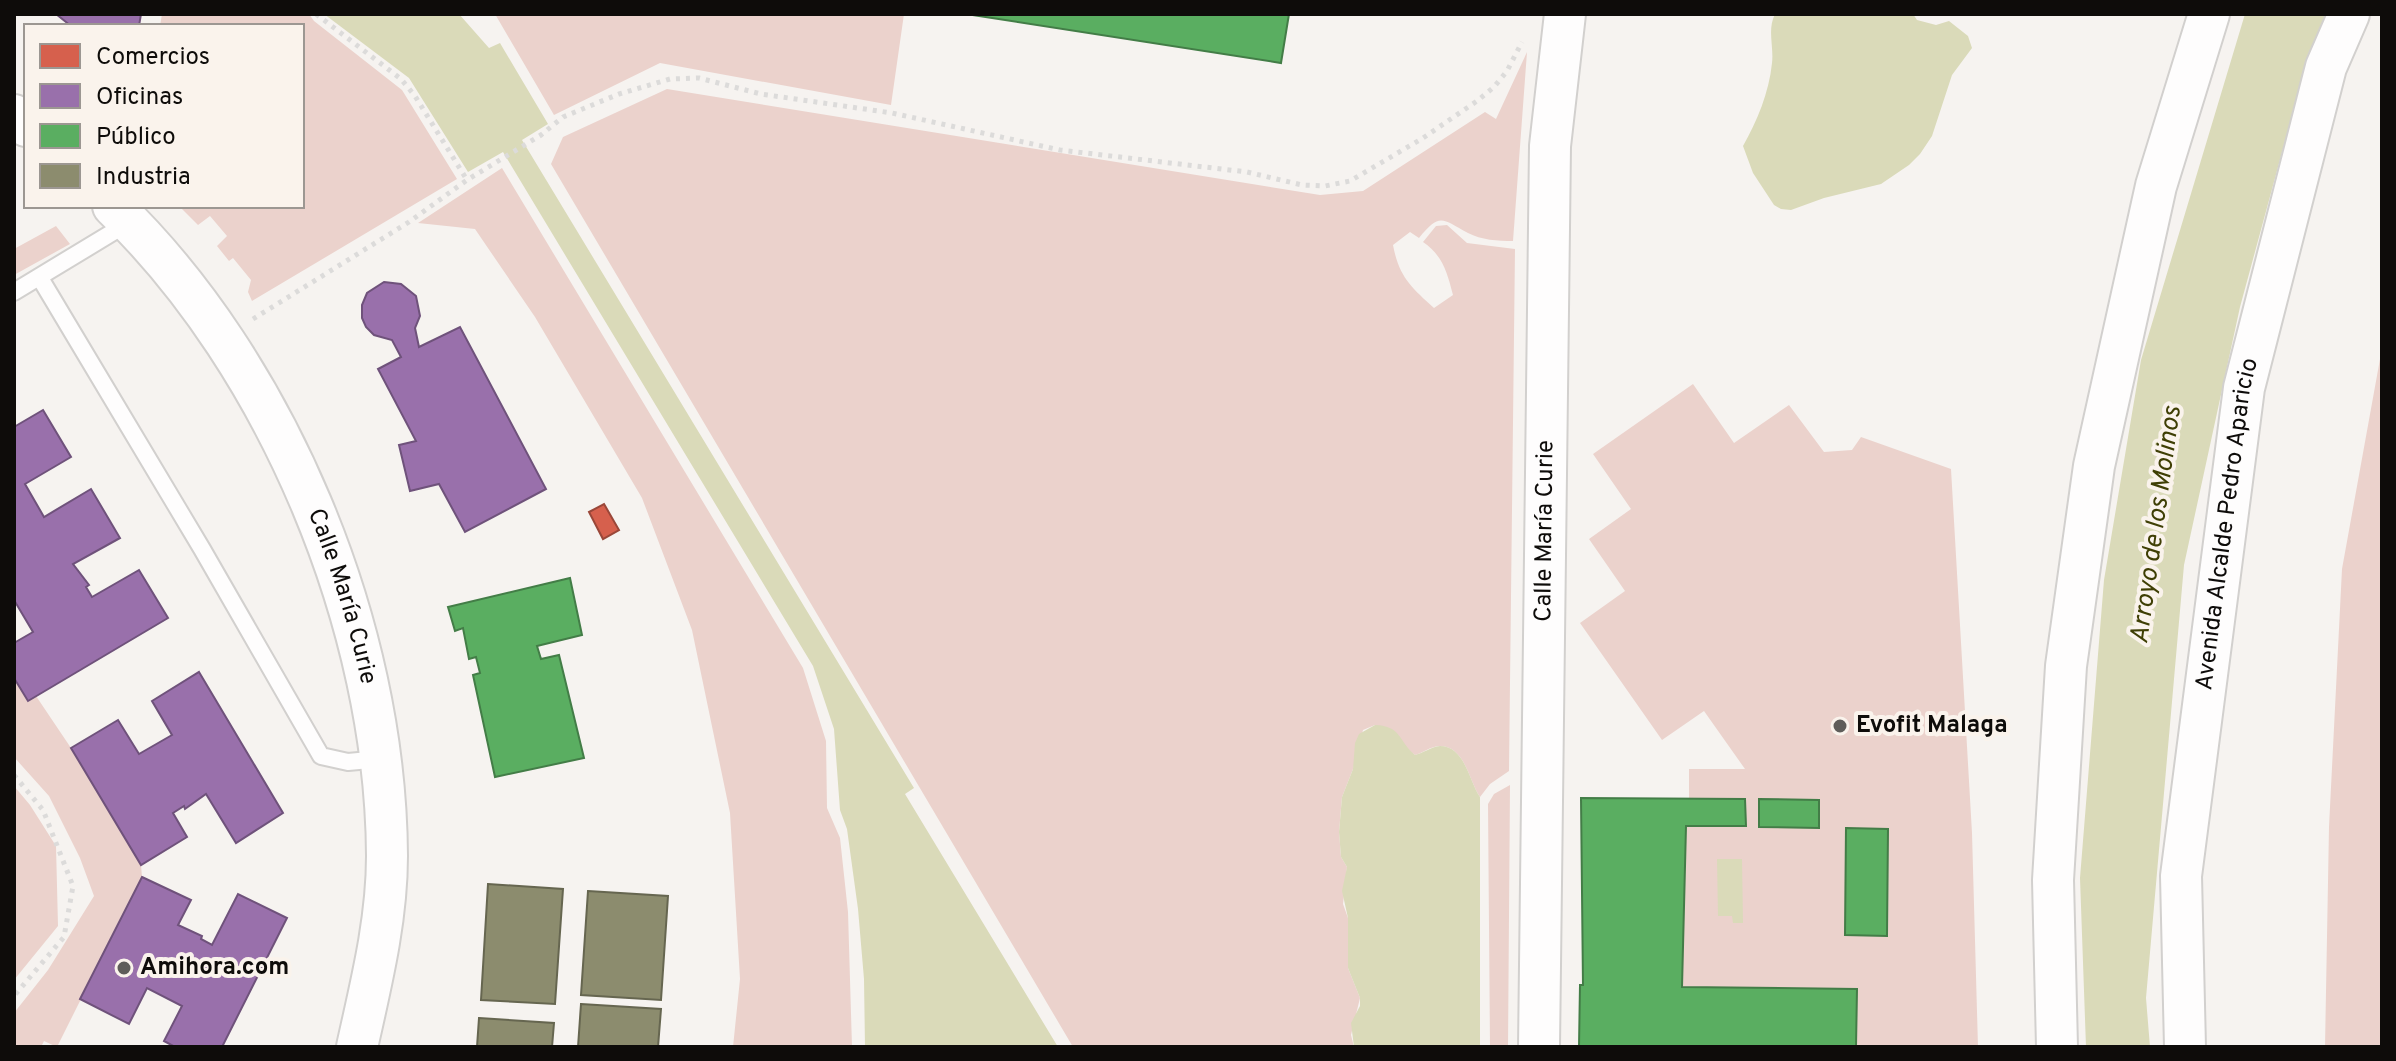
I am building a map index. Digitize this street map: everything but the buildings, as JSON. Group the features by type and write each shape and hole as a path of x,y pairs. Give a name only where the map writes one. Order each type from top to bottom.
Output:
{"street":[{"name":"Calle María Curie","path":"1539,1047 1550,162 1565,14"},
{"path":"2057,1047 2053,880 2065,682 2094,466 2156,186 2209,14"},
{"name":"Avenida Alcalde Pedro Aparicio","path":"2185,1047 2181,876 2244,388 2326,67 2349,14"},
{"name":"Calle María Curie","path":"122,214 186,286 248,378 291,458 348,601 381,759 387,857 379,950 357,1047"}],"lane":[{"path":"14,292 40,278 122,214"},
{"path":"40,278 321,756 348,762 381,759"}],"path":[{"path":"316,14 401,79 415,96 467,180"},
{"path":"253,319 409,222 563,117 619,94 670,79 699,78 761,94 892,113 1060,150 1247,172 1302,185 1325,186 1350,181 1423,138 1477,101 1507,71 1523,38"},
{"path":"14,775 43,810 73,886 64,937 14,996"}],"shaded area":[{"path":"162,14 309,14 402,90 457,179 252,301 248,292 251,280 233,258 229,261 217,246 227,236 210,216 198,225 181,208 304,208 304,24 160,24"},
{"path":"495,14 904,14 891,105 660,63 554,115"},
{"path":"1527,52 1513,241 1478,237 1442,220 1432,224 1419,238 1410,232 1393,245 1407,281 1434,308 1453,295 1443,265 1423,242 1436,226 1447,225 1467,243 1515,249 1509,771 1490,784 1480,797 1455,752 1437,746 1415,755 1375,725 1363,730 1342,797 1339,832 1341,857 1347,867 1343,904 1348,918 1348,968 1360,998 1351,1035 1354,1047 1073,1047 551,164 563,137 667,89 1320,195 1363,191 1485,112 1496,119"},
{"path":"502,168 803,668 826,741 827,808 840,838 848,912 852,1047 733,1047 740,979 730,813 692,630 642,498 535,317 475,229 418,223"},
{"path":"56,226 70,244 14,275 14,249"},
{"path":"2382,348 2382,1047 2325,1047 2329,827 2342,569"},
{"name":"Evofit Malaga","path":"1693,384 1734,443 1789,405 1824,452 1852,450 1861,437 1951,469 1972,833 1978,1047 1579,1047 1580,985 1583,985 1581,798 1689,798 1689,769 1745,769 1704,711 1662,740 1580,623 1625,591 1589,539 1631,509 1593,454"},
{"path":"14,678 28,701 36,696 141,865 142,877 57,1047 44,1041 41,1047 14,1047 14,1013 48,970 94,896 80,858 49,796 14,757"},
{"path":"1510,785 1508,1047 1490,1047 1488,804 1494,794"},
{"path":"14,786 56,846 58,926 14,980"}],"water":[{"path":"324,14 459,14 489,48 500,43 548,124 522,140 914,788 905,794 1058,1047 865,1047 864,979 858,909 847,829 840,810 834,729 813,666 503,152 468,172 409,78"},
{"path":"1775,14 1913,14 1917,20 1936,25 1949,21 1968,36 1972,48 1952,75 1932,136 1909,165 1881,184 1791,210 1774,205 1753,173 1743,146 1758,117 1768,85 1772,57 1771,26"},
{"name":"Arroyo de los Molinos","path":"2245,14 2326,14 2303,75 2240,307 2184,565 2146,998 2150,1047 2086,1047 2080,878 2104,580 2141,360"},
{"path":"1375,725 1395,731 1415,755 1440,746 1455,752 1480,797 1480,1047 1354,1047 1351,1023 1360,1006 1360,998 1348,968 1348,918 1342,891 1347,867 1341,857 1339,832 1342,797 1353,769 1355,743 1359,734"},
{"path":"1717,859 1742,859 1743,923 1733,923 1732,916 1718,916"}],"place":[{"name":"Evofit Malaga","path":"1840,726"},
{"name":"Amihora.com","path":"124,968"}]}
